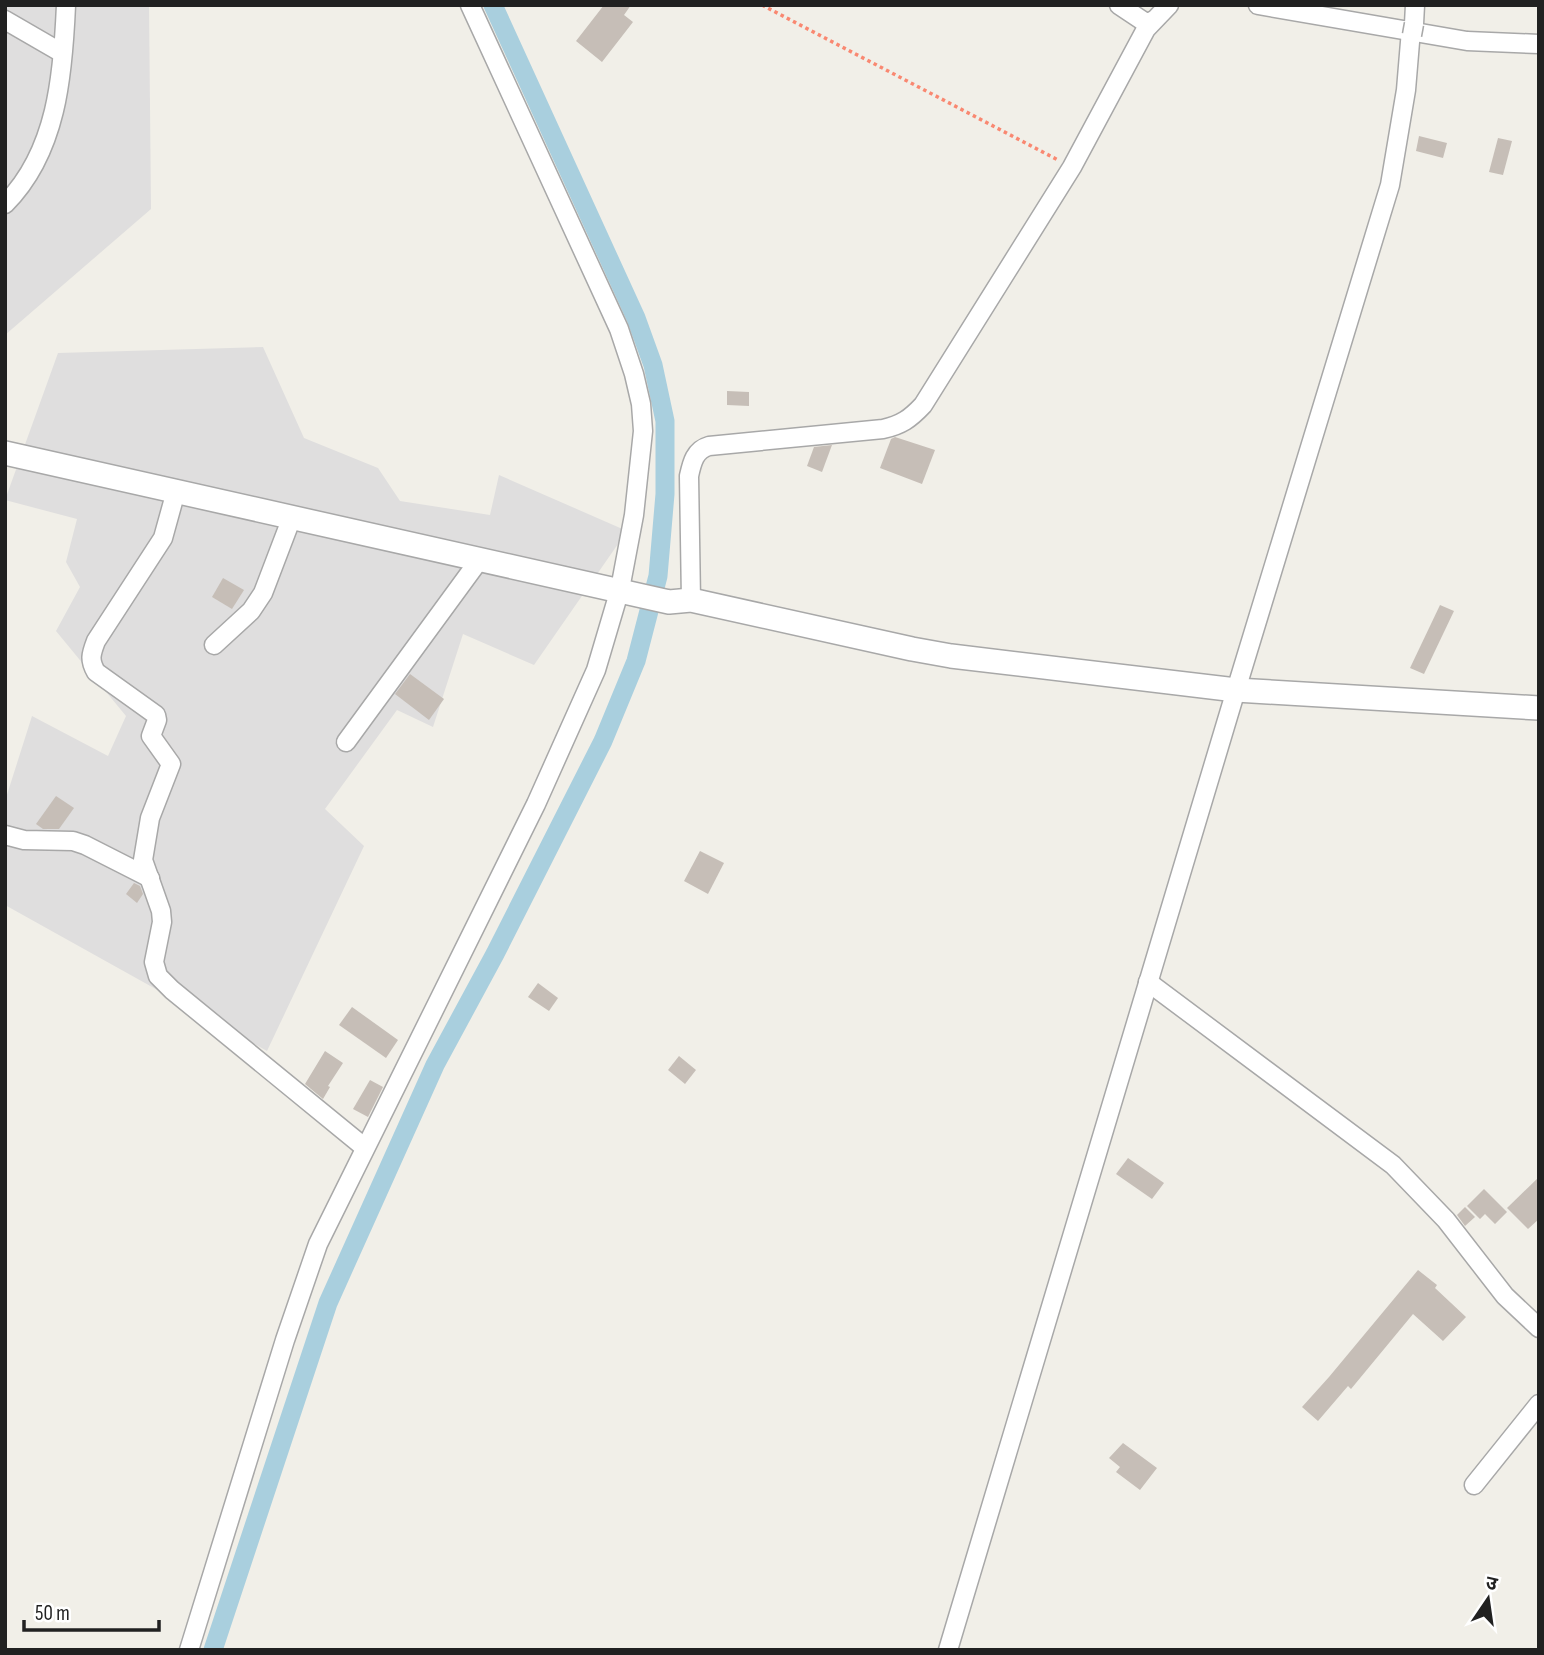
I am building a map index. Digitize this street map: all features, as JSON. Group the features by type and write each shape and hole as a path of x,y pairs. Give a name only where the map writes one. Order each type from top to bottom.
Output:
{"street":[{"path":"5,204 21,189 39,157 53,119 66,5"},
{"path":"189,1650 318,1244 536,804 631,592 634,515 643,431 641,404 634,374 619,329 470,5"},
{"path":"680,601 688,476 700,449 883,429 911,419 923,405 1072,167 1146,29 1138,16 1169,5"},
{"path":"1258,5 1468,41 1539,44"},
{"path":"948,1650 1390,186 1406,90 1415,5"},
{"path":"5,20 62,53"},
{"path":"5,453 631,592 938,654 1236,690 1539,708"},
{"path":"176,492 163,538 96,641 91,654 91,663 96,671 156,715 157,720 151,736 171,764 150,818 143,860 161,911 162,922 154,962 158,976 364,1147"},
{"path":"214,645 251,611 264,593 292,517"},
{"path":"346,742 480,558"},
{"path":"5,835 24,840 73,841 150,878"},
{"path":"1149,982 1393,1166 1446,1220 1506,1296 1539,1328"},
{"path":"1474,1485 1539,1404"}],"path":[{"path":"762,5 950,106 1072,167"}],"shaded area":[{"path":"5,5 149,5 151,209 5,335"},
{"path":"263,347 304,438 378,468 400,501 490,515 499,475 627,531 534,665 463,634 433,727 397,710 325,809 364,846 267,1051 5,905 5,801 32,716 108,756 126,716 56,631 80,587 66,562 77,519 5,500 58,353"}],"building":[{"path":"604,5 631,5 624,15 633,22 602,62 576,41"},
{"path":"1419,136 1447,143 1443,158 1416,151"},
{"path":"1498,138 1512,141 1503,175 1489,172"},
{"path":"727,391 749,392 749,406 727,405"},
{"path":"895,437 935,450 922,484 880,468 891,439"},
{"path":"832,445 822,472 807,466 814,447"},
{"path":"223,578 244,590 232,609 212,597"},
{"path":"1440,605 1454,611 1424,674 1410,668"},
{"path":"410,674 444,699 429,720 395,694"},
{"path":"56,796 74,808 59,829 43,829 36,824"},
{"path":"700,851 724,863 708,894 684,881"},
{"path":"134,883 140,886 143,894 137,903 126,894"},
{"path":"538,983 558,998 549,1011 528,997"},
{"path":"352,1007 398,1040 386,1058 339,1025"},
{"path":"325,1051 343,1063 323,1099 305,1084"},
{"path":"679,1056 696,1070 685,1084 668,1070"},
{"path":"370,1080 383,1087 368,1117 353,1109"},
{"path":"1128,1158 1164,1183 1152,1199 1116,1174"},
{"path":"1539,1177 1539,1219 1528,1229 1507,1208"},
{"path":"1484,1189 1507,1212 1495,1224 1485,1214 1480,1219 1467,1206"},
{"path":"1465,1207 1475,1217 1465,1226 1457,1215"},
{"path":"1418,1270 1437,1285 1435,1288 1466,1317 1443,1341 1413,1314 1351,1389 1348,1386 1318,1421 1302,1407"},
{"path":"1123,1443 1157,1468 1140,1490 1116,1472 1120,1467 1109,1458"}],"waterway":[{"path":"213,1650 328,1303 435,1065 495,954 603,741 636,661 658,576 665,494 665,421 653,365 636,318 493,5"}]}
